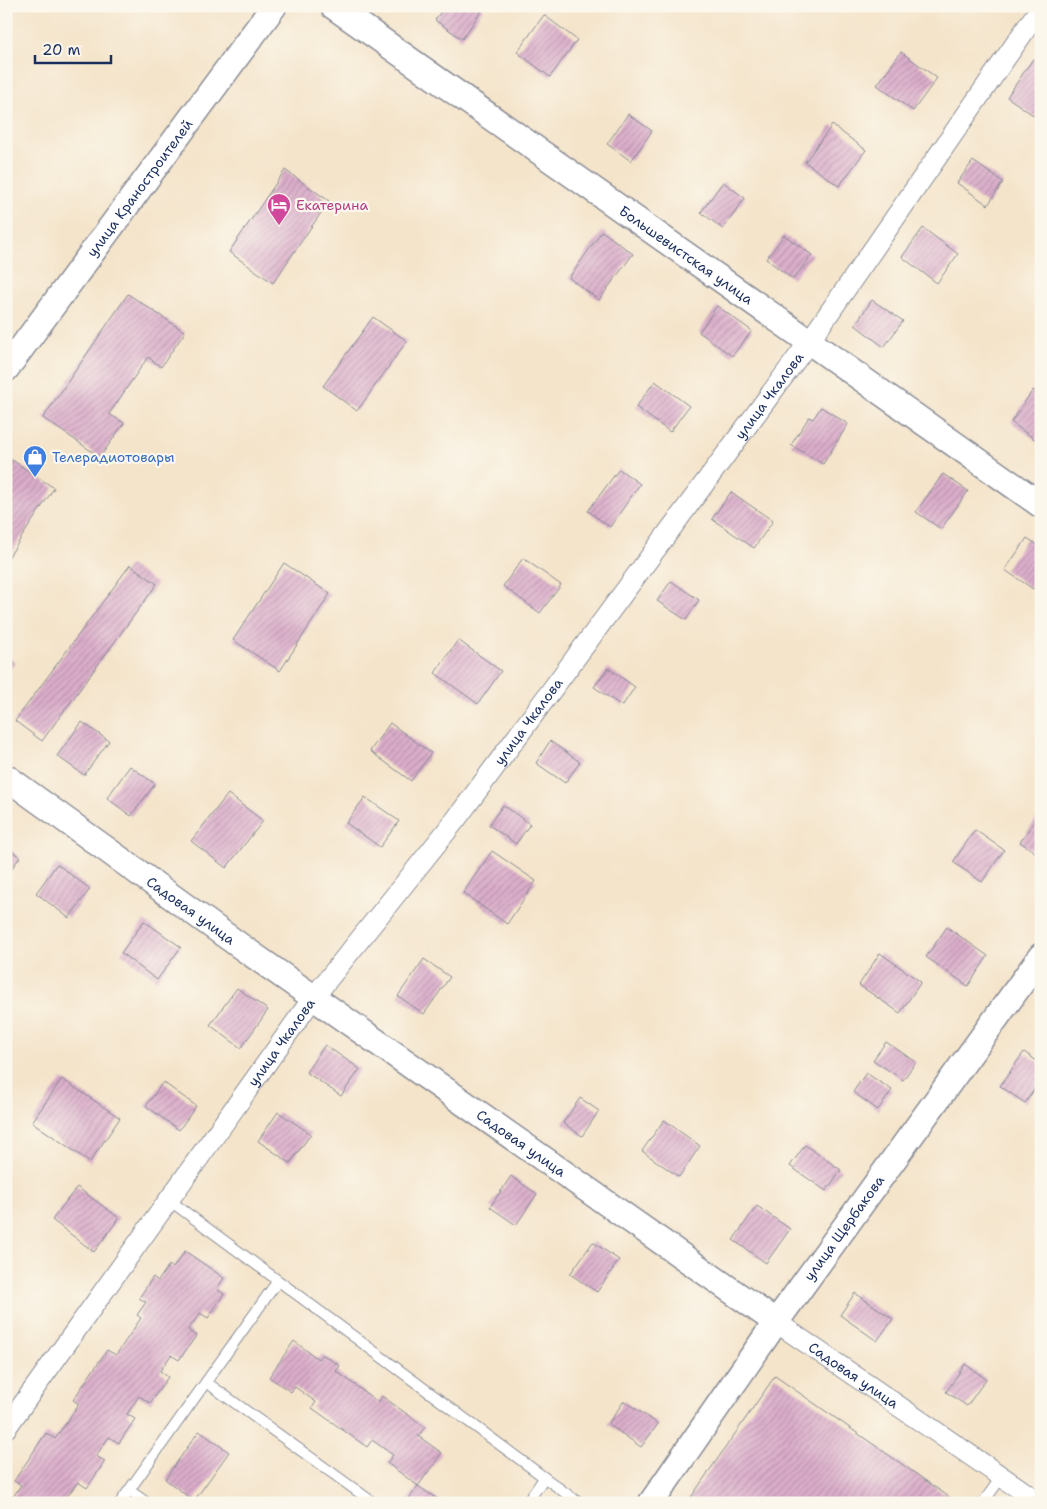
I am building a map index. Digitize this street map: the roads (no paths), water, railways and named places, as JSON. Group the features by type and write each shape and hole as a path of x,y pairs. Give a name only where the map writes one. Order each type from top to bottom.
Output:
{"street":[{"name":"улица Краностроителей","path":"6,370 274,6"},
{"name":"Большевистская улица","path":"333,6 1041,505"},
{"name":"улица Чкалова","path":"6,1428 313,998 457,818 809,342 1041,7"},
{"name":"Садовая улица","path":"6,777 313,998 776,1322 1040,1503"},
{"name":"улица Щербакова","path":"651,1503 776,1322 1041,956"}],"lane":[{"path":"169,1200 277,1282 578,1503"},
{"path":"120,1503 277,1282"},
{"path":"206,1382 371,1501 370,1503"},
{"path":"983,1503 1002,1476"},
{"path":"527,1503 544,1478"},
{"path":"129,1490 147,1503"}],"place":[{"name":"Екатерина","path":"279,226"},
{"name":"Телерадиотовары","path":"35,478"}]}
